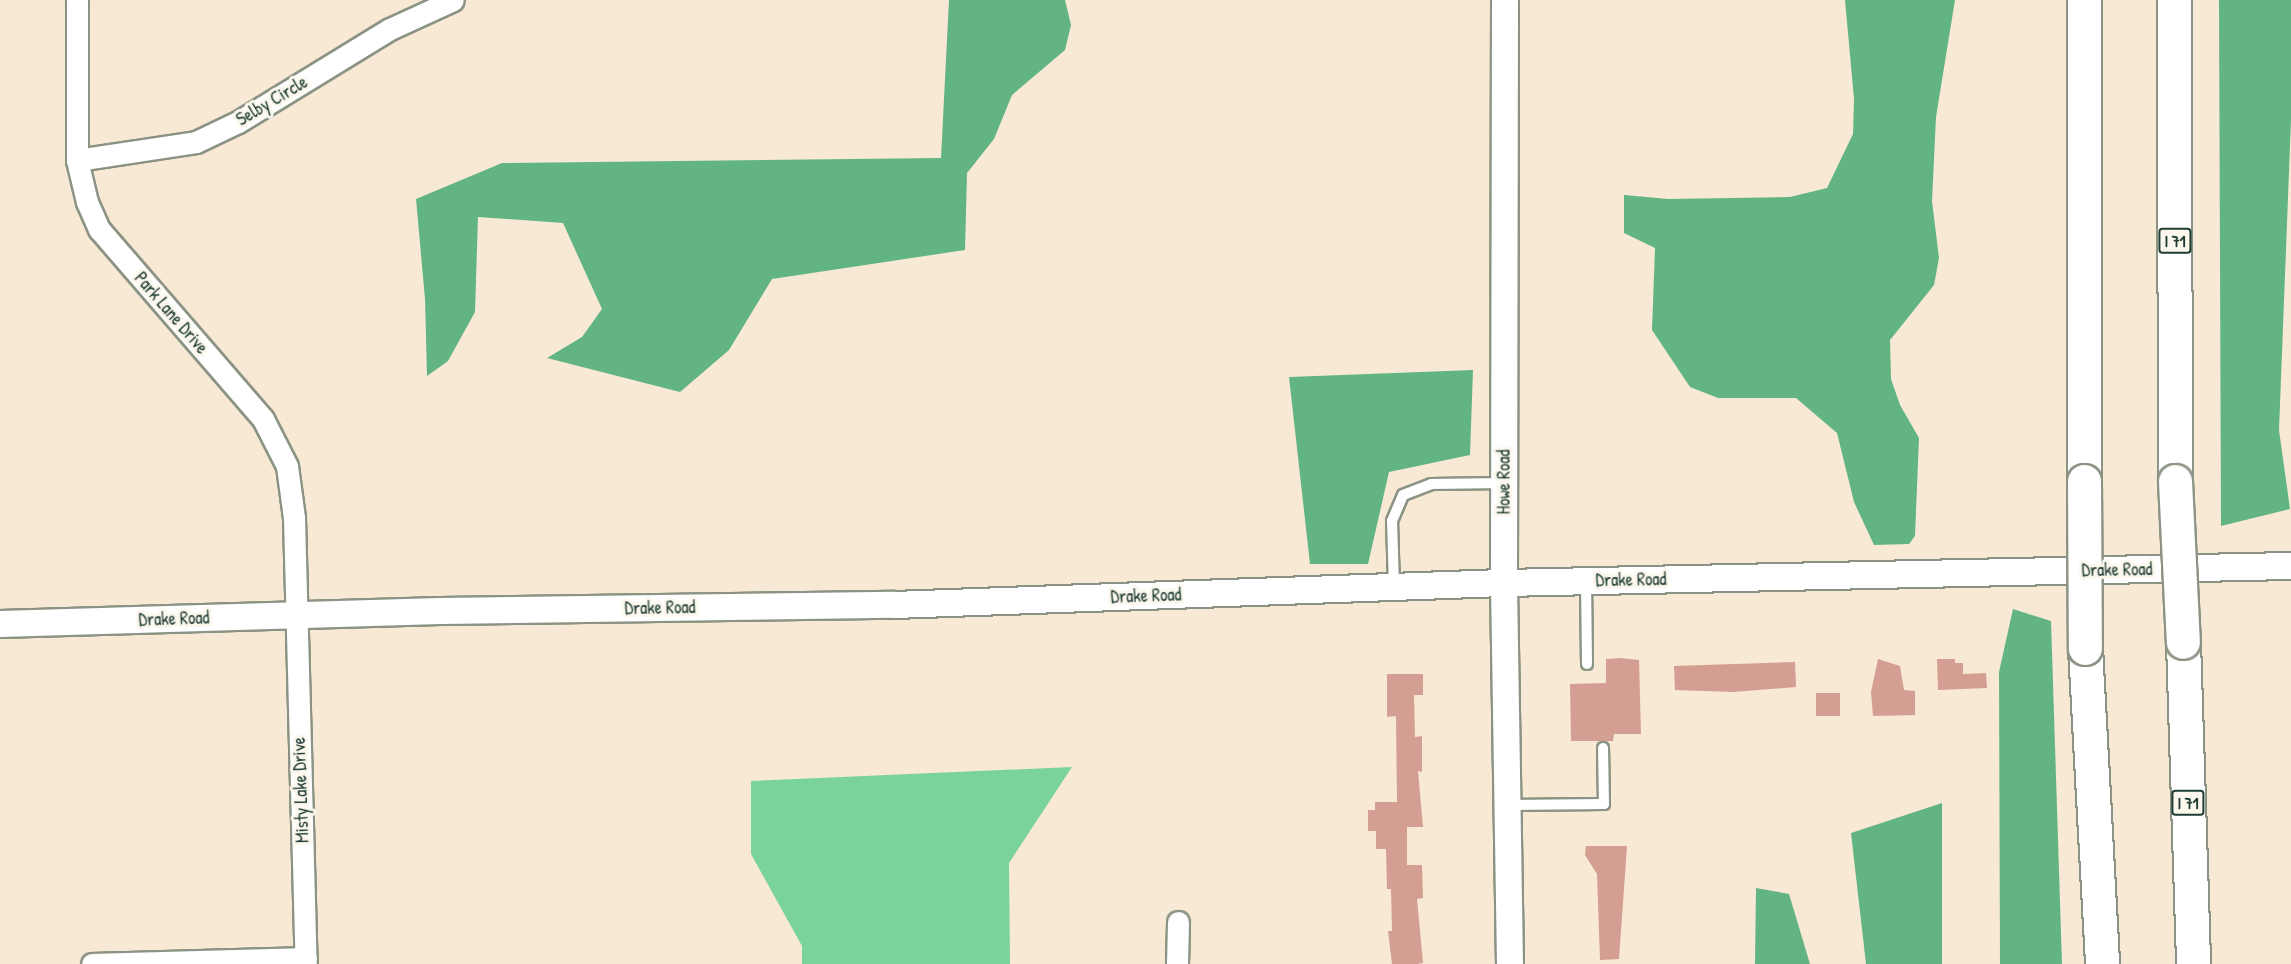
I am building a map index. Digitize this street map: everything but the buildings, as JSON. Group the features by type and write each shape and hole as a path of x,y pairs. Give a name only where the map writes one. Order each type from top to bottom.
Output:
{"highway":[{"path":"2084,0 2085,648 2102,964"},
{"name":"I 71","path":"2174,0 2175,481 2183,642 2193,964"}],"street":[{"name":"Park Lane Drive","path":"77,0 77,160 87,202 99,229 263,419 276,441 288,466 294,518 296,615"},
{"name":"Selby Circle","path":"77,160 111,158 196,142 238,122 390,29 453,0"},
{"name":"Howe Road","path":"1505,0 1504,583 1510,964"},
{"name":"Drake Road","path":"0,624 296,615 894,605 1504,583 2291,566"},
{"name":"Misty Lake Drive","path":"296,615 306,961"},
{"path":"1177,964 1178,922"},
{"path":"92,964 306,961"}],"lane":[{"path":"1394,587 1392,521 1403,495 1431,484 1504,483"},
{"path":"1586,581 1587,664"},
{"path":"1507,805 1604,804 1603,748"}],"green space":[{"path":"949,0 1065,0 1071,25 1065,50 1012,95 994,139 967,173 965,250 772,279 729,350 680,392 547,358 582,337 602,309 563,223 478,217 475,312 448,361 427,376 425,299 416,199 502,163 941,158"},
{"path":"1845,0 1955,0 1936,117 1932,201 1939,258 1934,285 1890,340 1891,379 1900,405 1919,438 1915,536 1909,544 1874,545 1854,502 1837,433 1796,398 1718,398 1690,387 1652,330 1655,248 1624,233 1624,195 1668,199 1790,197 1827,188 1853,134 1854,99"},
{"path":"2219,0 2291,0 2291,120 2279,430 2290,509 2221,526"},
{"path":"1473,370 1470,455 1389,472 1368,564 1310,564 1289,377"},
{"path":"2013,609 2051,621 2062,964 2000,964 1999,672"},
{"path":"1072,767 1009,863 1010,964 802,964 802,946 751,854 751,781"},
{"path":"1942,803 1942,964 1866,964 1851,833"},
{"path":"1756,888 1789,894 1810,964 1755,964"}]}
